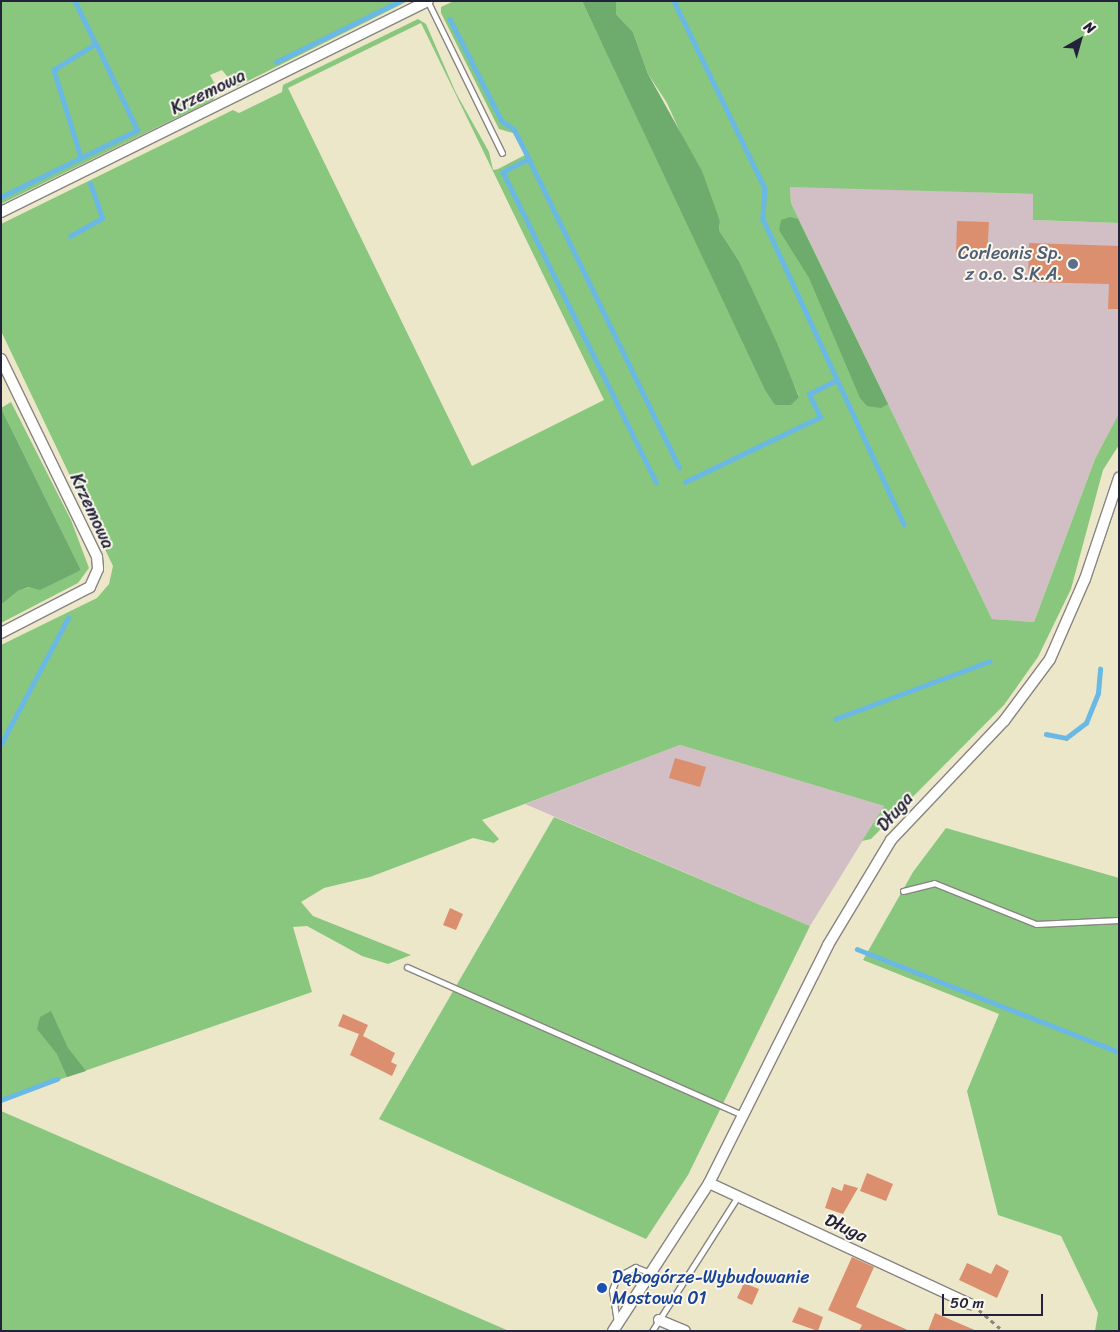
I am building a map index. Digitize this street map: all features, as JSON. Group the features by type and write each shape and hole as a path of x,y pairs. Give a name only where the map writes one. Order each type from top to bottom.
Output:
{"street":[{"name":"Krzemowa","path":"1,212 428,1"},
{"name":"Krzemowa","path":"1,359 97,557 98,569 90,587 1,633"},
{"name":"Długa","path":"616,1327 648,1272 709,1183 828,945 891,840 1004,721 1050,659 1085,579 1119,478"},
{"name":"Długa","path":"709,1183 970,1304"},
{"path":"659,1320 685,1331"}],"lane":[{"path":"428,1 502,153"},
{"path":"903,891 934,883 1036,924 1119,920"},
{"path":"407,967 742,1115"},
{"path":"652,1331 738,1196"},
{"path":"616,1327 612,1290 617,1277 635,1267 648,1272"}],"path":[{"path":"970,1304 1003,1331"}],"shaded area":[{"path":"790,186 1033,194 1033,220 1119,223 1119,413 1095,459 1034,622 992,619 791,203"},
{"path":"680,745 884,806 810,926 525,804"}],"green space":[{"path":"1,1 408,1 236,87 222,70 210,75 218,90 213,100 1,204"},
{"path":"454,1 582,1 775,405 799,396 739,261 719,230 720,221 667,103 648,74 633,32 616,14 616,1 1119,1 1119,223 1033,220 1033,194 790,187 791,203 992,619 1034,622 1095,459 1119,413 1119,445 1103,470 1071,589 1038,657 1004,705 871,839 862,841 884,806 680,745 482,820 499,839 494,843 473,838 370,877 324,888 301,902 313,916 411,955 388,964 362,956 307,926 293,927 312,992 1,1100 1,645 97,598 109,584 113,566 1,331 1,224 233,110 239,113 282,92 283,85 418,19 426,24 456,93 489,152 493,170 498,169 525,155 513,133 499,129 441,13 441,7","holes":["421,23 604,400 472,466 288,88"]},
{"path":"582,1 616,1 616,14 633,32 648,74 702,171 720,221 719,230 739,261 777,343 799,397 791,405 775,405 765,390"},
{"path":"790,217 798,219 888,404 881,408 867,406 860,398 809,278 779,230 781,220"},
{"path":"11,402 71,520 89,568 78,583 1,623 1,605 18,591 81,570 1,408"},
{"path":"1,408 81,570 40,590 29,587 18,591 1,605"},
{"path":"554,817 810,926 688,1175 646,1239 379,1119"},
{"path":"946,828 1119,878 1119,1331 1095,1331 1098,1313 1061,1236 998,1215 967,1091 999,1014 863,960 913,872"},
{"path":"51,1011 68,1048 86,1071 67,1077 57,1054 37,1029 40,1017"},
{"path":"1,1111 509,1331 1,1331"}],"building":[{"path":"957,221 989,222 987,256 956,255"},
{"name":"Corleonis Sp. z o.o. S.K.A.","path":"1029,243 1119,246 1119,309 1108,309 1109,284 1028,282"},
{"path":"675,758 706,767 700,787 669,778"},
{"path":"450,908 463,914 456,930 443,925"},
{"path":"343,1014 368,1025 363,1036 395,1053 391,1062 397,1065 392,1076 350,1055 359,1034 338,1026"},
{"path":"867,1173 893,1184 886,1201 860,1191"},
{"path":"844,1184 858,1188 843,1214 825,1208 832,1187 842,1191"},
{"path":"852,1257 874,1267 856,1307 910,1331 859,1331 862,1325 828,1310"},
{"path":"967,1263 991,1274 996,1264 1009,1271 997,1298 959,1280"},
{"path":"744,1283 759,1289 752,1305 737,1298"},
{"path":"799,1307 823,1317 818,1331 792,1322"},
{"path":"935,1313 977,1331 928,1331"}],"waterway":[{"path":"75,1 96,44 54,70 81,157"},
{"path":"276,62 400,1"},
{"path":"674,1 765,188 763,219 904,524"},
{"path":"450,19 502,121 514,129 529,159 503,172 656,482"},
{"path":"1,197 137,130 96,44"},
{"path":"529,159 679,467"},
{"path":"70,236 102,218 90,184"},
{"path":"685,482 820,417 809,394 837,380"},
{"path":"1,744 68,618"},
{"path":"835,719 990,661"},
{"path":"1046,734 1066,738 1086,723 1098,693 1100,669"},
{"path":"857,949 1119,1052"},
{"path":"1,1100 57,1079"}],"place":[{"name":"Corleonis Sp. z o.o. S.K.A.","path":"1073,264"},
{"name":"Dębogórze-Wybudowanie Mostowa 01","path":"602,1288"}]}
